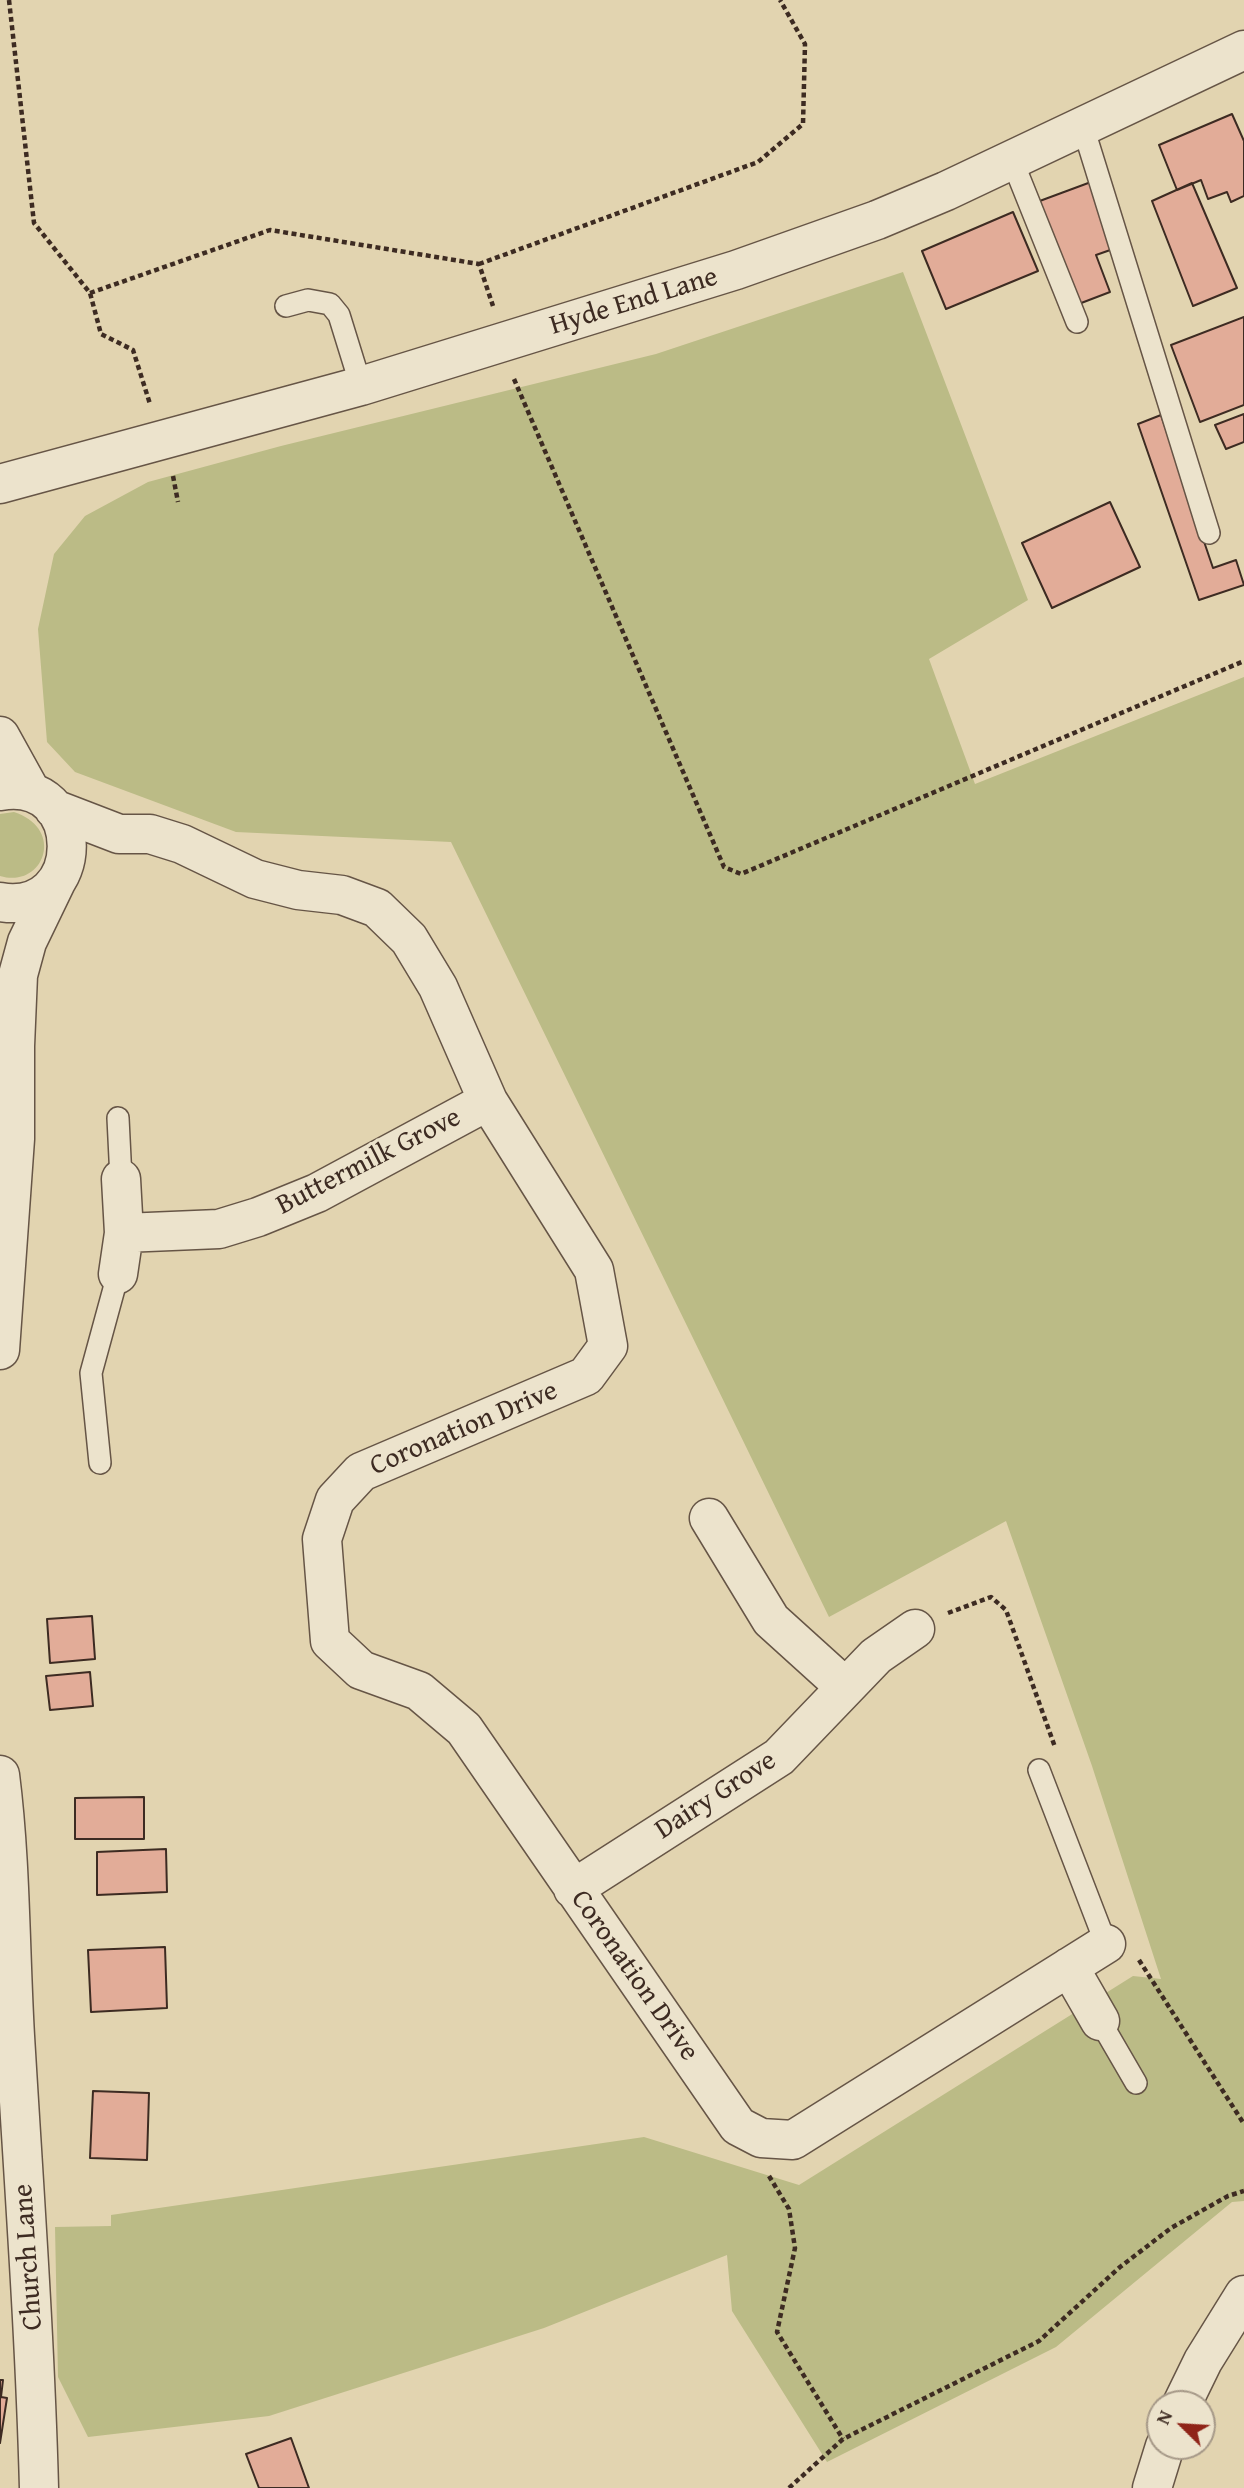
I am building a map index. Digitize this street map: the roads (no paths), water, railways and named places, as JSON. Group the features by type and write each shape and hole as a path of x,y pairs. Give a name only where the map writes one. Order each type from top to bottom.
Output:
{"street":[{"name":"Hyde End Lane","path":"0,484 361,386 736,270 839,234 946,191 1244,50"},
{"path":"0,736 28,797 64,824 68,841 61,871 27,942 18,975 15,1139 0,1350"},
{"name":"Coronation Drive","path":"28,797 120,834 149,834 183,844 255,879 298,890 342,895 377,908 409,939 438,987 488,1101 594,1270 608,1346 586,1376 361,1472 335,1500 322,1539 330,1641 361,1670 419,1691 464,1729 738,2126 761,2138 793,2140 1069,1967"},
{"name":"Coronation Drive","path":"0,902 10,904 27,901 43,894 61,871 120,834"},
{"path":"0,923 18,975"},
{"name":"Buttermilk Grove","path":"124,1233 219,1228 258,1217 317,1193 488,1101"},
{"path":"118,1274 124,1233 121,1180"},
{"path":"709,1518 771,1619 845,1687"},
{"name":"Dairy Grove","path":"573,1889 779,1756 876,1656 915,1629"},
{"name":"Church Lane","path":"0,1775 5,1816 9,1943 35,2357 39,2488"},
{"path":"1100,2021 1069,1967 1106,1944"},
{"path":"1189,2390 1203,2361 1244,2295"},
{"path":"1152,2488 1160,2460"}],"lane":[{"path":"1083,127 1209,533"},
{"path":"1012,160 1077,322"},
{"path":"286,306 308,300 330,304 339,315 361,386"},
{"path":"118,1118 121,1180"},
{"path":"100,1463 91,1373 118,1274"},
{"path":"1039,1770 1106,1944"},
{"path":"1100,2021 1136,2083"}]}
